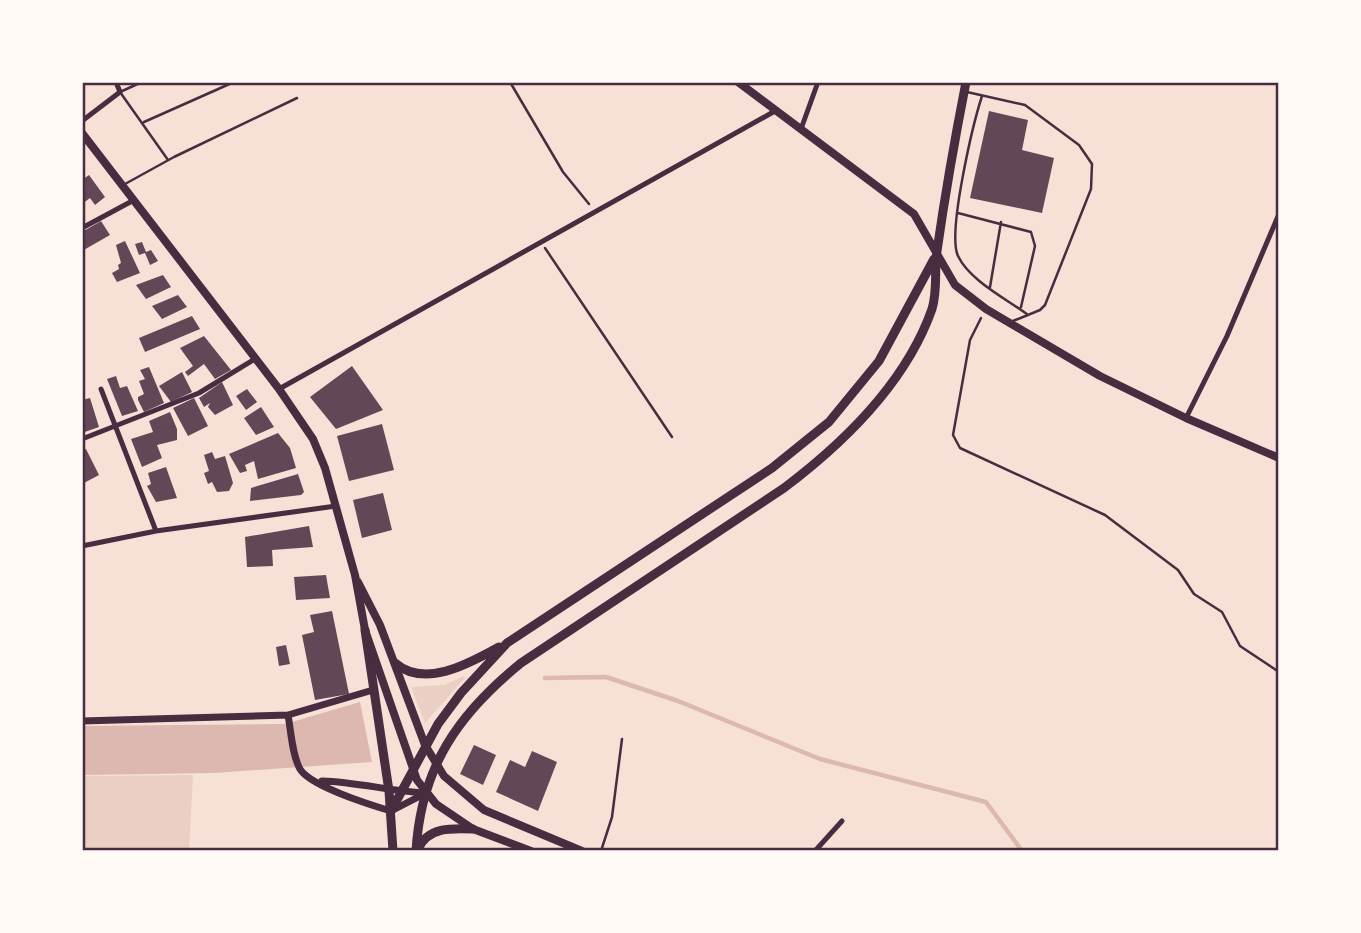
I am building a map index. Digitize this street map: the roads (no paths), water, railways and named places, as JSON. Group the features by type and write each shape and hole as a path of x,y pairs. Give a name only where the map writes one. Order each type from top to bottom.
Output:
{"main road":[{"path":"738,82 914,214 955,285 1007,324 1100,376 1186,418 1279,458"},
{"path":"417,851 418,824 435,765 451,734 473,705 521,663 784,488 847,435 890,384 927,322 936,291 936,254 965,87"},
{"path":"82,133 279,389 319,452 355,575 389,791 393,851"},
{"path":"395,663 411,673 446,671 507,643 800,448 854,393 878,361 936,254"},
{"path":"355,575 380,625 425,746 435,765 461,793 484,810 582,851"},
{"path":"365,630 412,770 426,793 472,829 531,851"},
{"path":"391,811 425,746 461,693 507,643"},
{"path":"417,851 424,839 436,831 472,829"}],"street":[{"path":"82,121 120,92 116,82"},
{"path":"801,129 818,82"},
{"path":"279,389 775,111"},
{"path":"82,228 134,200"},
{"path":"1186,418 1227,336 1279,214"},
{"path":"82,439 200,393 255,359"},
{"path":"101,389 156,531"},
{"path":"82,546 156,531 335,506"},
{"path":"82,721 289,718 373,690"},
{"path":"289,718 299,768 345,797 391,811 426,793"},
{"path":"318,781 350,782 389,791 426,793"},
{"path":"816,851 842,821"}],"lane":[{"path":"142,82 120,92 144,122 168,160"},
{"path":"144,122 234,82"},
{"path":"965,87 982,96 1026,105 1085,150 1094,173 1091,189 1045,305 1007,324"},
{"path":"982,96 955,227 957,255 965,266 1028,315"},
{"path":"122,186 168,160 297,98"},
{"path":"958,213 1026,229 1035,241 1020,309"},
{"path":"990,287 1001,222"},
{"path":"601,851 612,817 622,739"}],"waterway":[{"path":"545,678 606,677 678,701 820,759 986,802 1022,851"}]}
